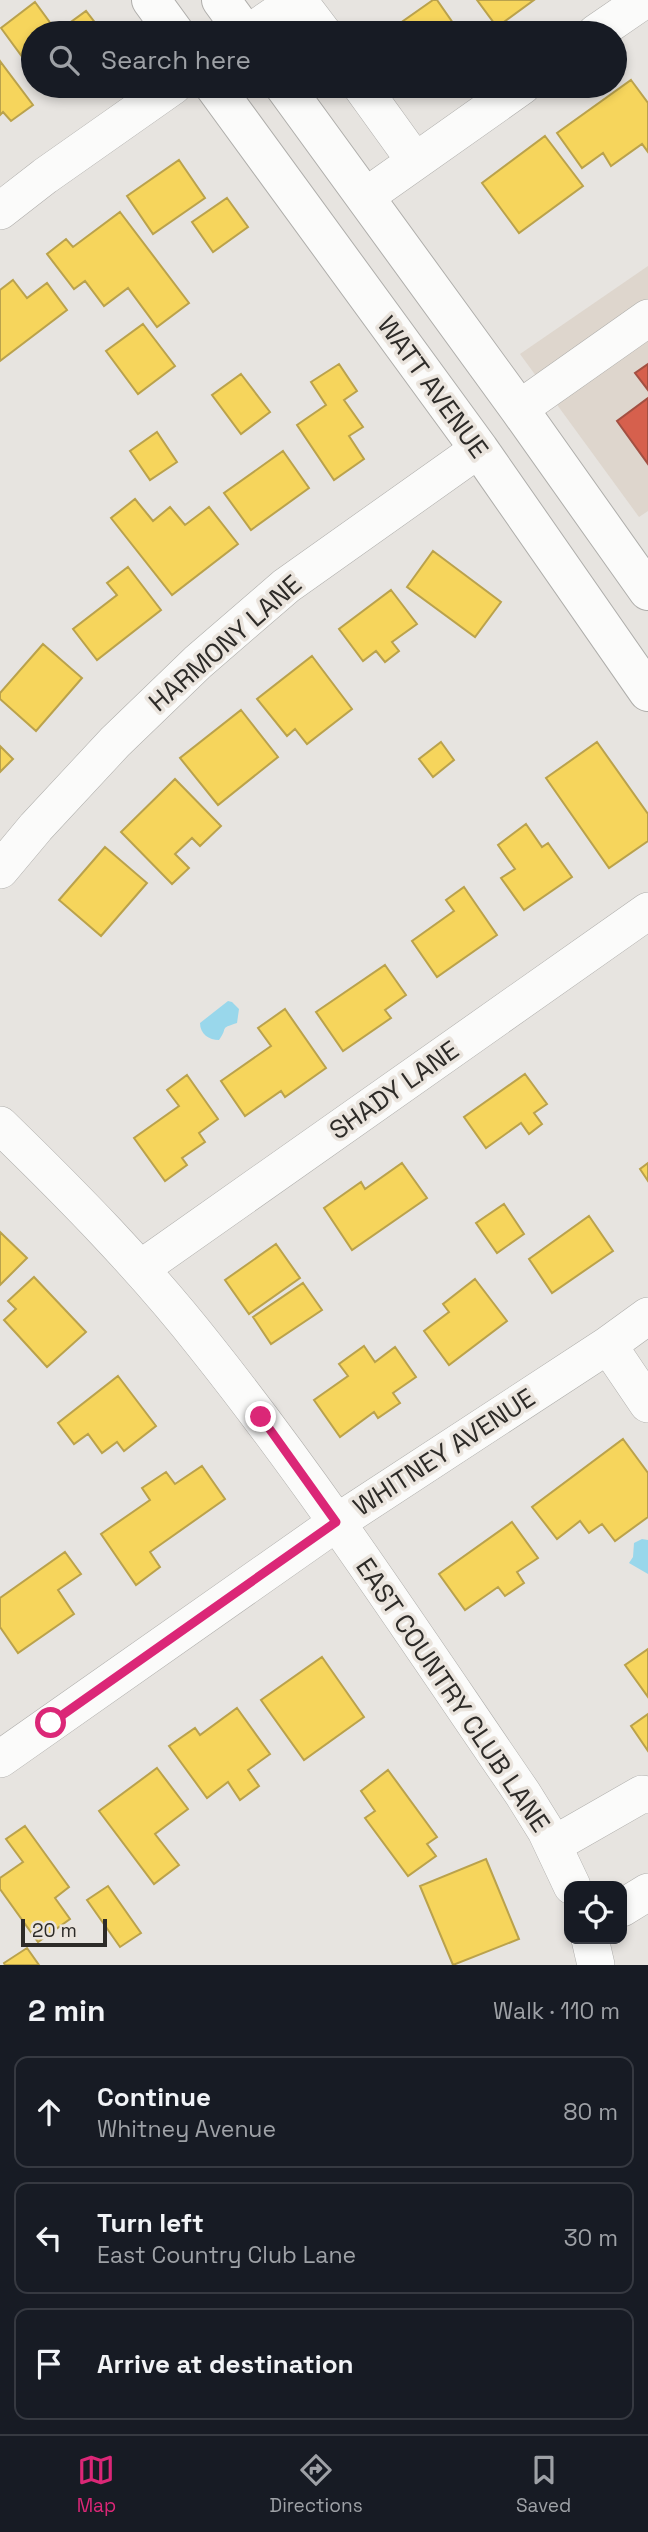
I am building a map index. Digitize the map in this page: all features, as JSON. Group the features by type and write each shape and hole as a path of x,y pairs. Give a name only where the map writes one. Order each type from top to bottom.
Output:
{"main road":[{"path":"151,0 167,21"},
{"path":"221,0 238,21"},
{"name":"WATT AVENUE","path":"223,98 479,449 648,692"},
{"path":"293,98 648,591"}],"street":[{"path":"266,21 298,0 314,21"},
{"path":"614,21 644,0"},
{"path":"0,211 156,98"},
{"path":"370,98 415,161"},
{"path":"365,197 505,98"},
{"path":"519,409 648,318"},
{"name":"HARMONY LANE","path":"0,870 115,742 198,662 286,586 479,449"},
{"name":"SHADY LANE","path":"140,1269 648,911"},
{"name":"EAST COUNTRY CLUB LANE","path":"0,1125 140,1269 261,1417 523,1794 553,1844 570,1881"},
{"name":"WHITNEY AVENUE","path":"0,1759 336,1522 608,1345 648,1316"},
{"path":"608,1345 648,1404"},
{"path":"553,1844 642,1794 648,1795"},
{"path":"627,1905 648,1892"},
{"path":"591,1944 596,1965"}],"shaded area":[{"path":"648,266 648,511 639,517 520,354"}],"water":[{"path":"228,1001 239,1009 237,1023 226,1028 219,1040 209,1038 203,1033 200,1023"},
{"path":"642,1539 648,1540 648,1574 629,1563 633,1557 634,1543"}],"building: Homes":[{"path":"433,0 437,0 452,21 403,21"},
{"path":"477,0 534,0 505,21 493,21"},
{"path":"35,2 49,21 21,21 21,55 1,28"},
{"path":"86,11 94,21 72,21"},
{"path":"0,61 21,89 21,98 28,98 33,105 11,121 3,112 0,115"},
{"path":"631,80 648,103 648,152 642,144 611,166 603,153 582,168 557,133 606,98 627,98 627,83"},
{"path":"545,136 583,186 519,233 482,183"},
{"path":"179,160 205,198 153,234 127,196"},
{"path":"227,198 248,227 213,252 192,222"},
{"path":"120,212 189,303 157,327 128,288 104,306 85,281 74,289 47,254 66,239 73,247"},
{"path":"13,280 27,298 47,283 67,310 0,361 0,290"},
{"path":"143,324 175,366 138,394 106,351"},
{"path":"339,364 357,391 344,400 363,427 349,436 364,459 334,480 297,425 326,405 311,382"},
{"path":"241,374 270,412 241,434 212,395"},
{"path":"157,432 177,462 150,480 130,451"},
{"path":"283,451 309,488 251,530 224,493"},
{"path":"135,499 153,521 170,507 185,525 209,507 238,544 172,595 111,518"},
{"path":"433,551 501,602 475,637 407,587"},
{"path":"128,567 161,610 97,660 73,629 117,595 107,583"},
{"path":"391,590 417,624 392,642 399,651 385,662 376,651 363,661 339,629"},
{"path":"43,644 82,678 36,731 0,699 0,693"},
{"path":"312,656 352,709 307,744 295,729 287,736 257,699"},
{"path":"241,710 278,757 218,805 180,758"},
{"path":"441,742 454,760 433,777 419,759"},
{"path":"597,742 648,814 648,841 609,868 546,778"},
{"path":"0,746 13,759 0,772"},
{"path":"175,779 221,826 200,846 192,838 175,854 189,868 172,884 121,832"},
{"path":"526,824 542,847 548,843 572,877 524,910 501,878 515,869 498,845"},
{"path":"105,847 147,883 101,936 59,900"},
{"path":"464,887 497,935 437,977 412,941 454,911 446,900"},
{"path":"385,965 406,995 385,1010 391,1018 343,1051 316,1012"},
{"path":"285,1009 326,1068 285,1097 281,1091 245,1116 221,1081 271,1046 258,1028"},
{"path":"525,1074 547,1104 534,1113 542,1124 529,1134 521,1123 486,1148 464,1117"},
{"path":"187,1075 218,1119 199,1133 205,1142 182,1158 187,1165 165,1181 134,1138 179,1106 167,1090"},
{"path":"402,1163 427,1198 352,1250 324,1208 361,1182 365,1189"},
{"path":"648,1163 648,1181 640,1169"},
{"path":"504,1204 524,1234 497,1253 476,1223"},
{"path":"589,1216 613,1251 552,1293 529,1259"},
{"path":"0,1232 27,1258 0,1285"},
{"path":"276,1244 300,1278 249,1314 225,1280"},
{"path":"34,1277 86,1332 47,1367 4,1320 16,1309 8,1301"},
{"path":"475,1279 507,1321 449,1365 424,1331 449,1312 443,1304"},
{"path":"303,1283 322,1310 271,1344 253,1317"},
{"path":"364,1346 375,1362 395,1347 416,1377 393,1393 400,1403 378,1418 374,1412 340,1437 314,1400 348,1376 339,1364"},
{"path":"118,1376 156,1426 124,1451 117,1442 102,1453 88,1434 74,1444 58,1423"},
{"path":"623,1439 648,1473 648,1517 615,1541 602,1524 589,1533 580,1521 557,1539 532,1507"},
{"path":"202,1466 225,1499 150,1552 160,1567 136,1585 101,1534 150,1500 142,1488 166,1472 175,1484"},
{"path":"512,1522 538,1558 517,1572 524,1583 505,1596 498,1587 465,1610 439,1574"},
{"path":"65,1552 81,1574 58,1590 74,1614 18,1653 0,1627 0,1598"},
{"path":"648,1649 648,1697 625,1665"},
{"path":"322,1657 364,1717 304,1760 261,1700"},
{"path":"237,1708 270,1754 248,1770 259,1786 240,1800 228,1782 207,1798 169,1746 195,1728 200,1735"},
{"path":"648,1714 648,1751 631,1726"},
{"path":"157,1768 188,1809 155,1834 179,1865 154,1884 99,1811"},
{"path":"388,1770 437,1837 427,1844 436,1856 408,1876 365,1818 375,1811 361,1791"},
{"path":"25,1826 69,1887 55,1898 70,1919 38,1942 0,1889 0,1878 23,1862 6,1839"},
{"path":"486,1859 519,1939 453,1965 420,1886"},
{"path":"108,1886 141,1933 120,1947 87,1900"},
{"path":"27,1948 39,1965 5,1965 4,1963"}],"building: Shops":[{"path":"648,364 648,390 635,373"},
{"path":"648,398 648,464 617,421"}],"route":[{"path":"51,1723 336,1522 261,1417"}]}
